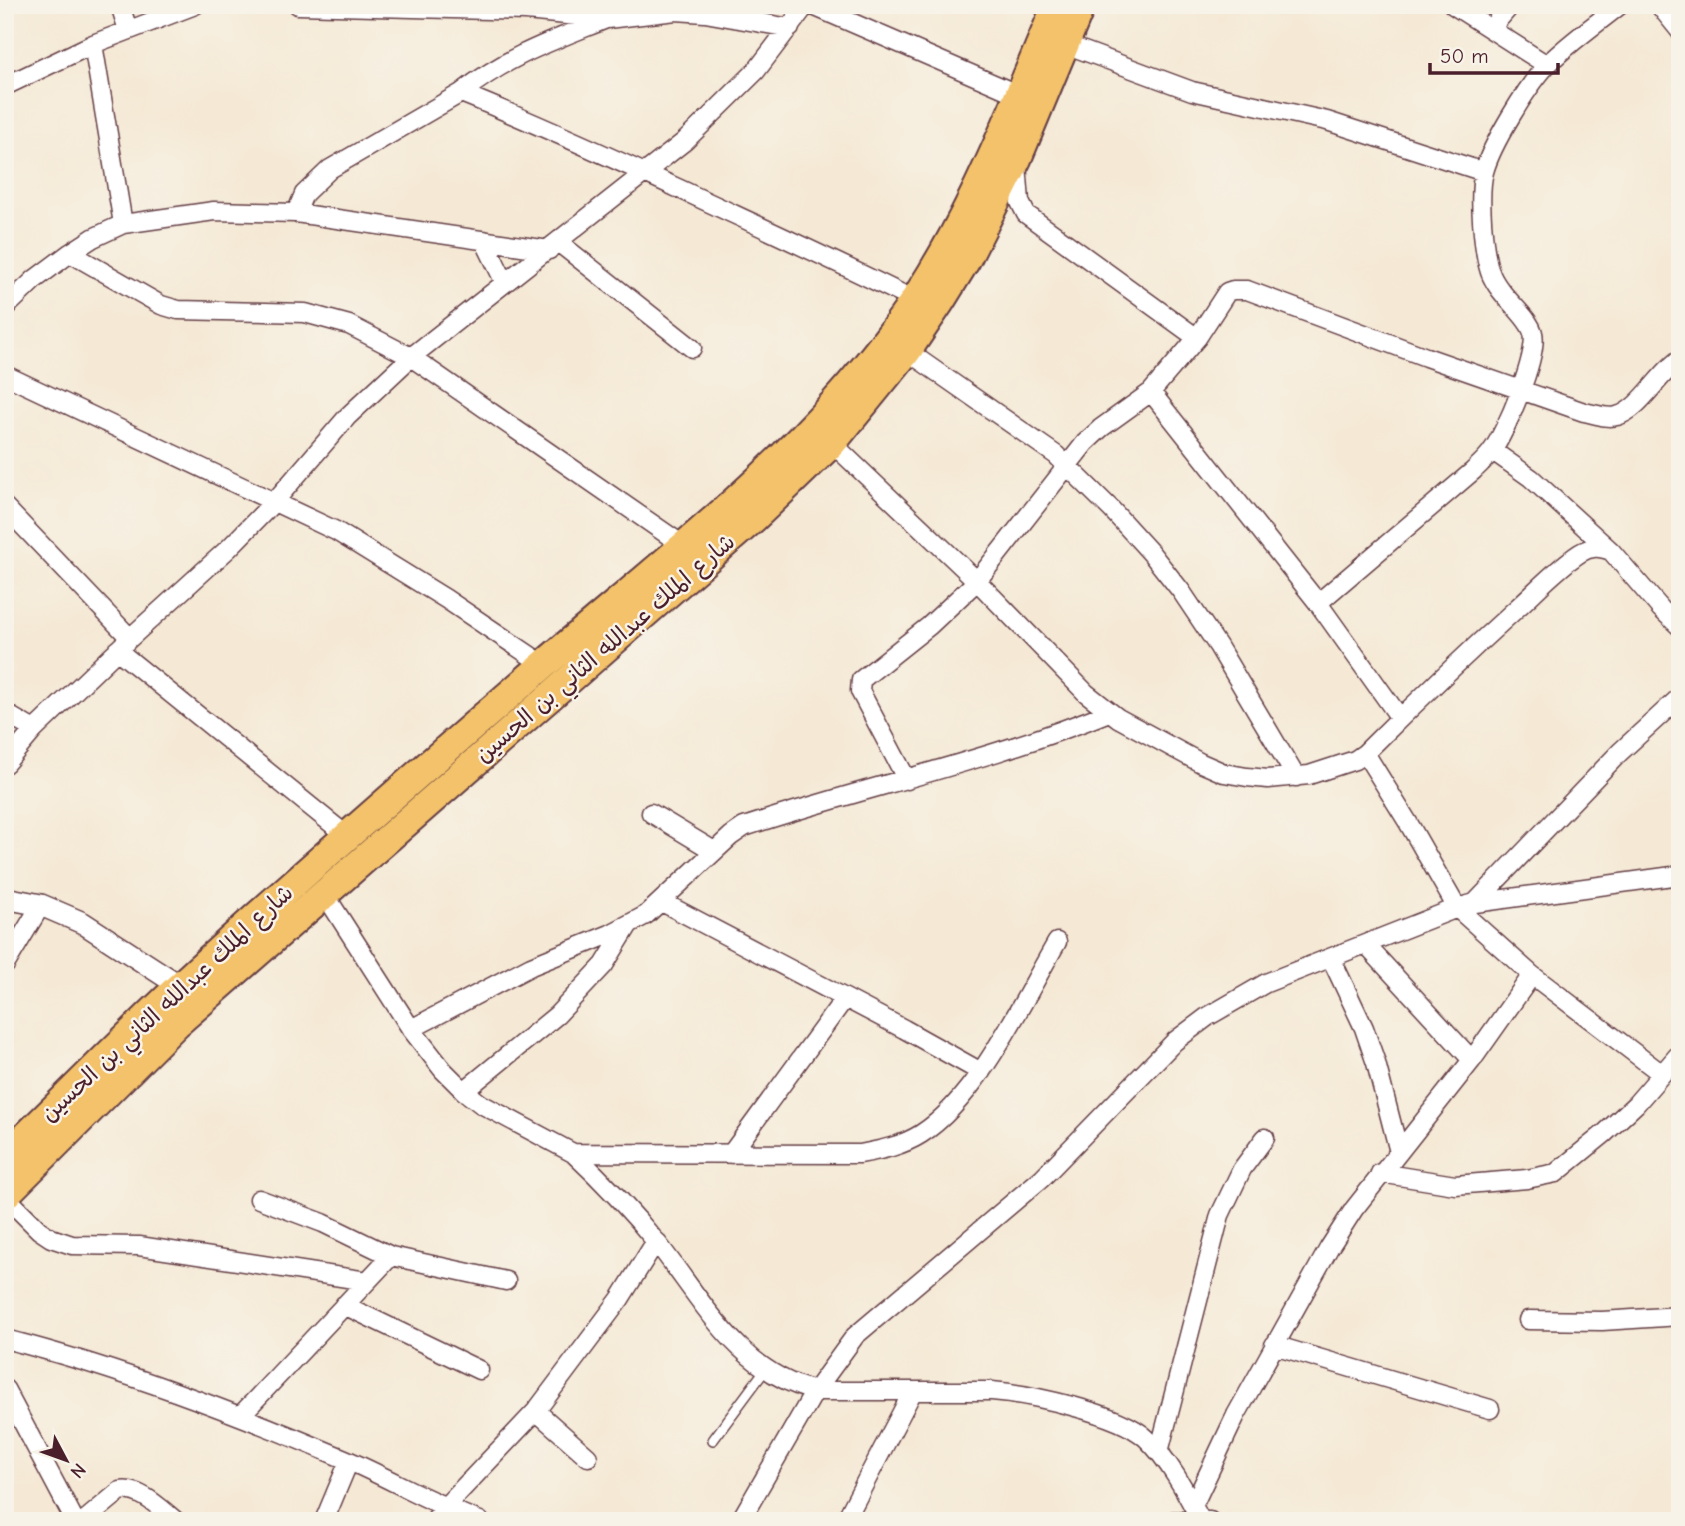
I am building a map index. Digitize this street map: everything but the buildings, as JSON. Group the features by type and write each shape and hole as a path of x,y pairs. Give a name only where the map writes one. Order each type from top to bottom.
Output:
{"main road":[{"name":"شارع الملك عبدالله الثاني بن الحسين","path":"612,624 684,546 773,466 824,415 867,365 914,300 958,226 1019,95 1057,5"},
{"name":"شارع الملك عبدالله الثاني بن الحسين","path":"5,1196 176,1024 324,893 590,643 754,518 832,443 907,351 966,260 1017,159 1081,5"},
{"name":"شارع الملك عبدالله الثاني بن الحسين","path":"5,1157 180,986 347,836 544,665 590,643"}],"street":[{"path":"120,5 128,30"},
{"path":"5,86 93,44 195,5"},
{"path":"298,5 526,11 607,19 676,11 790,28"},
{"path":"5,764 34,730 274,502 348,416 411,357 646,174 729,99 756,71 809,5 1019,95"},
{"path":"1453,5 1547,65"},
{"path":"1491,29 1511,5"},
{"path":"1318,603 1493,451 1521,390 1535,346 1533,331 1496,286 1489,270 1483,229 1484,172 1518,105 1547,65 1620,5"},
{"path":"1659,5 1680,31"},
{"path":"296,212 304,194 330,169 461,93 499,64 607,19"},
{"path":"93,44 123,224"},
{"path":"1065,44 1192,91 1327,121 1484,172"},
{"path":"461,93 646,174 914,300"},
{"path":"1017,159 1020,202 1026,214 1197,338"},
{"path":"5,308 34,280 70,253 93,238 123,224 214,211 296,212 484,240 554,246 692,348"},
{"path":"484,240 505,283"},
{"path":"70,253 160,305 196,312 305,313 349,325 411,357 684,546"},
{"path":"907,780 860,691 859,683 929,626 977,581 1067,464 1101,428 1151,392 1197,338 1227,292 1241,289 1521,390 1584,412 1607,417 1627,411 1667,368 1680,359"},
{"path":"907,351 1067,464 1151,553 1181,592 1240,681 1296,777"},
{"path":"5,375 336,531 544,665"},
{"path":"1151,392 1318,603 1400,718"},
{"path":"832,443 1109,712 1224,773 1268,779 1296,777 1355,760 1453,666 1581,552 1600,547 1611,551"},
{"path":"1493,451 1531,478 1611,551 1680,627"},
{"path":"5,507 123,644 347,836"},
{"path":"1475,904 1620,752 1680,697"},
{"path":"411,1029 531,966 628,926 662,902 714,851 744,827 992,755 1109,712"},
{"path":"5,713 34,730"},
{"path":"1365,753 1457,908 1532,975 1662,1074"},
{"path":"651,813 714,851"},
{"path":"740,1521 815,1391 855,1336 1042,1178 1175,1041 1207,1017 1266,983 1457,908 1680,875"},
{"path":"324,893 411,1029 443,1070 464,1091 511,1122 573,1153 656,1241 723,1328 746,1354 765,1370 791,1385 815,1391 992,1391 1049,1400 1125,1425 1144,1436 1159,1452 1202,1515"},
{"path":"5,898 41,905 92,928 180,986"},
{"path":"662,902 981,1072"},
{"path":"5,965 41,905"},
{"path":"464,1091 557,1015 604,965 628,926"},
{"path":"573,1153 860,1154 891,1148 920,1134 939,1120 981,1072 1057,942"},
{"path":"1366,945 1472,1060"},
{"path":"1332,958 1364,1028 1399,1152"},
{"path":"1202,1515 1217,1451 1329,1248 1380,1173 1472,1060 1532,975"},
{"path":"731,1154 845,998"},
{"path":"1380,1173 1455,1185 1527,1179 1556,1173 1636,1104 1680,1053"},
{"path":"1159,1452 1220,1215 1241,1169 1265,1138"},
{"path":"5,1196 39,1230 51,1238 72,1245 139,1245 366,1281"},
{"path":"260,1199 344,1232 391,1256 506,1281"},
{"path":"439,1514 536,1412 620,1299 656,1241"},
{"path":"241,1415 391,1256"},
{"path":"344,1305 479,1370"},
{"path":"1528,1320 1678,1321"},
{"path":"5,1339 91,1362 241,1415 349,1461 439,1514 480,1521"},
{"path":"1274,1345 1490,1409"},
{"path":"5,1389 75,1521"},
{"path":"845,1521 913,1391"},
{"path":"536,1412 588,1457"},
{"path":"324,1521 349,1461"},
{"path":"84,1521 120,1491 127,1490 142,1496 176,1521"},
{"path":"1172,1521 1202,1515"}],"lane":[{"path":"713,1440 765,1370"}]}
